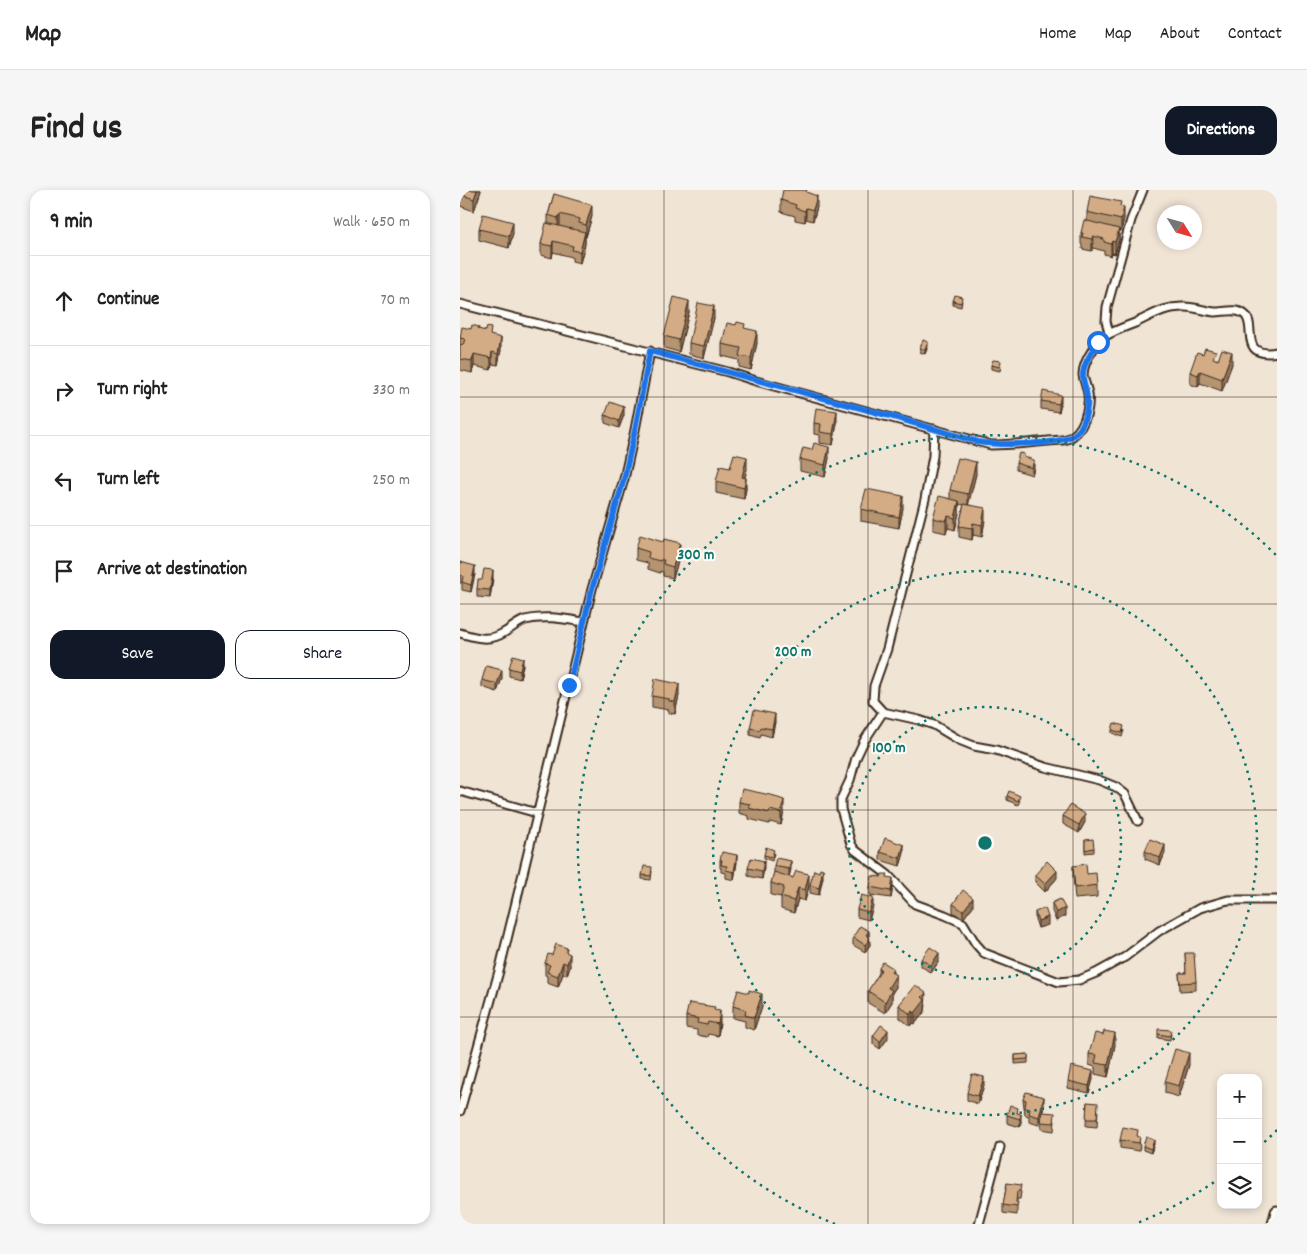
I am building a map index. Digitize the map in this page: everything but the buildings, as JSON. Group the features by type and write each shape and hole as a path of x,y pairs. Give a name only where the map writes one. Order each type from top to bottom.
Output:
{"main road":[{"path":"1274,1224 1277,1212"}],"street":[{"path":"1110,333 1106,321 1107,307 1131,220 1143,190"},
{"path":"460,304 650,351 991,444 1066,439 1075,435 1080,428 1088,405 1088,394 1083,377 1084,370 1098,342 1110,333 1168,308 1187,306 1205,311 1236,310 1243,312 1247,316 1251,342 1254,348 1261,352 1277,352"},
{"path":"460,1111 501,964 604,543 624,479 650,351"},
{"path":"934,429 933,456 925,499 886,649 874,686 873,701 883,712 934,725 959,740 974,746 996,750 1045,767 1099,780 1116,787 1125,794 1138,821"},
{"path":"460,633 481,639 491,639 515,624 534,618 559,618 584,622"},
{"path":"883,712 864,741 841,799 841,809 851,844 855,850 888,875 915,904 963,923 984,953 1060,982 1079,980 1125,957 1159,931 1200,908 1228,900 1277,900"},
{"path":"460,791 537,813"},
{"path":"979,1224 1000,1147"}],"route":[{"path":"569,685 604,543 624,479 650,351 978,442 1010,444 1066,439 1075,435 1080,428 1088,405 1088,394 1083,377 1084,370 1098,342"}]}
